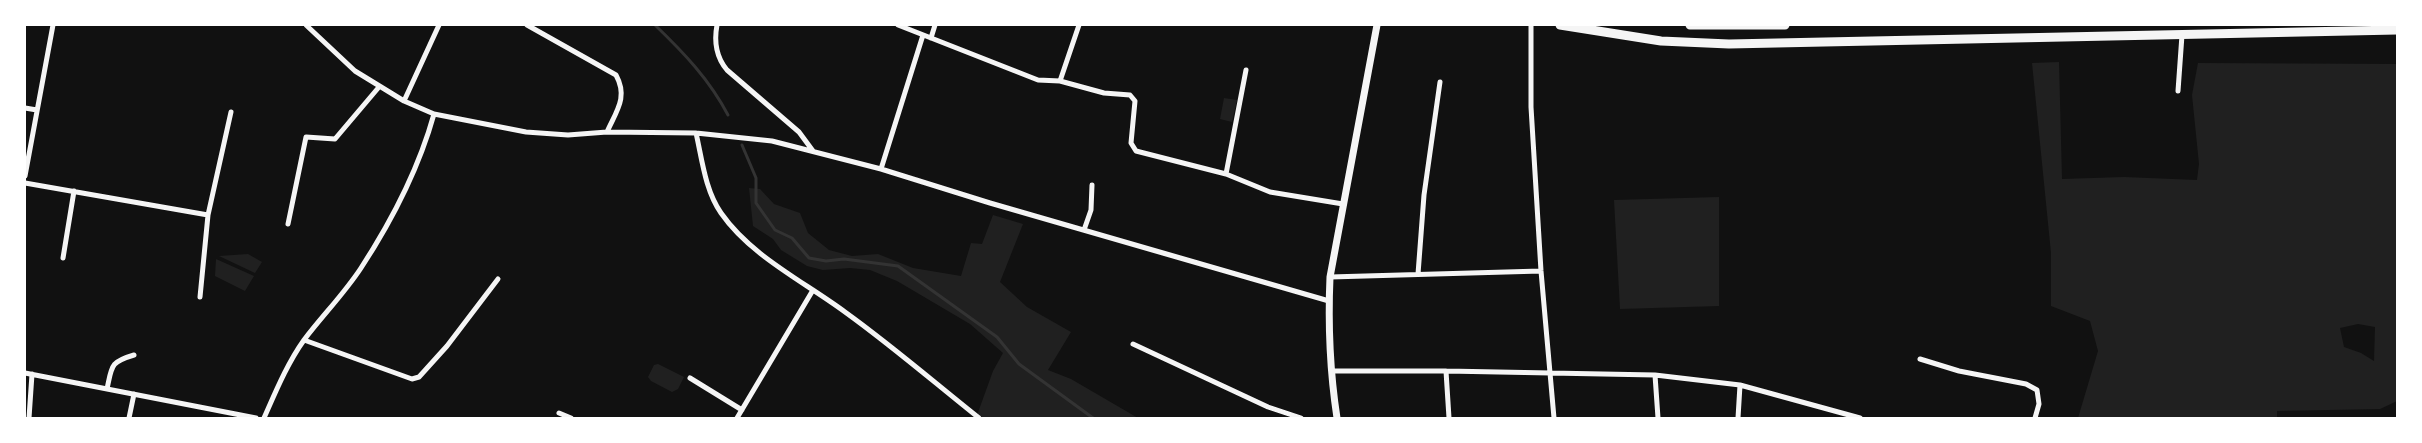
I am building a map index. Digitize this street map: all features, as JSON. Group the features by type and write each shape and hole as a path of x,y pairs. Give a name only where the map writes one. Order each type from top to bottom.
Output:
{"highway":[{"path":"1560,25 1661,41 1711,44 2397,30"},
{"path":"1690,25 1785,25"},
{"path":"1708,26 1711,44"}],"main road":[{"path":"1337,418 1329,302 1330,277 1377,25"}],"street":[{"path":"25,176 53,25"},
{"path":"306,25 355,71 404,101 434,114 526,132 568,135 608,132 696,133 772,142 881,169 1329,302"},
{"path":"404,101 439,25"},
{"path":"527,25 616,75 622,86 622,97 608,132"},
{"path":"717,25 715,37 719,61 726,70 799,132 814,151"},
{"path":"898,25 1038,80 1060,81 1104,93 1130,95 1135,101 1130,143 1136,151 1226,174 1270,192 1343,204"},
{"path":"931,38 935,25"},
{"path":"1060,81 1079,25"},
{"path":"1531,25 1531,107 1541,271 1554,418"},
{"path":"881,169 923,35"},
{"path":"2178,91 2182,35"},
{"path":"1226,174 1246,70"},
{"path":"1418,274 1424,195 1440,82"},
{"path":"288,224 306,137 335,139 379,87"},
{"path":"25,108 37,110"},
{"path":"200,297 208,215 230,112"},
{"path":"264,418 278,385 304,340 360,270 393,214 429,132 434,114"},
{"path":"696,133 708,188 719,211 736,232 754,249 846,312 979,418"},
{"path":"25,183 208,215"},
{"path":"1084,230 1091,210 1092,185"},
{"path":"63,258 74,192"},
{"path":"1330,277 1541,271"},
{"path":"304,340 412,379 419,378 463,326 498,278"},
{"path":"737,418 813,290"},
{"path":"1133,344 1268,407 1301,418"},
{"path":"106,389 112,366 116,360 134,356"},
{"path":"1920,359 1959,370 2026,384 2037,390 2039,404 2035,418"},
{"path":"1333,371 1655,375 1740,385 1856,417"},
{"path":"1446,371 1449,418"},
{"path":"25,373 256,418"},
{"path":"29,418 32,374"},
{"path":"1655,375 1658,418"},
{"path":"690,378 742,410"},
{"path":"1738,418 1740,385"},
{"path":"129,418 134,394"},
{"path":"560,413 571,418"}],"shaded area":[{"path":"2059,62 2062,179 2124,177 2197,180 2199,164 2192,95 2198,63 2397,64 2397,401 2380,409 2277,411 2277,418 2078,418 2098,351 2090,321 2051,306 2051,253 2032,63","holes":["2358,324 2375,327 2374,361 2361,353 2344,347 2340,328"]},
{"path":"1224,98 1237,100 1232,122 1220,119"},
{"path":"749,188 760,189 774,204 800,213 808,233 829,250 852,256 878,254 913,268 961,276 971,243 982,244 993,215 1023,224 1000,282 1027,307 1071,332 1048,370 1071,379 1138,418 976,418 993,371 1003,353 970,324 897,281 870,270 850,268 823,270 807,266 781,250 773,239 753,226"},
{"path":"1719,197 1719,306 1620,309 1614,200"},
{"path":"248,254 262,262 255,273 219,256"},
{"path":"216,259 254,276 245,291 215,276"},
{"path":"658,364 684,377 678,389 672,392 651,381 648,377 654,365"}],"waterway":[{"path":"655,25 695,67 713,90 728,115"},
{"path":"742,145 756,178 756,203 775,230 792,238 809,258 826,261 844,259 898,266 997,337 1019,364 1093,418"}]}
